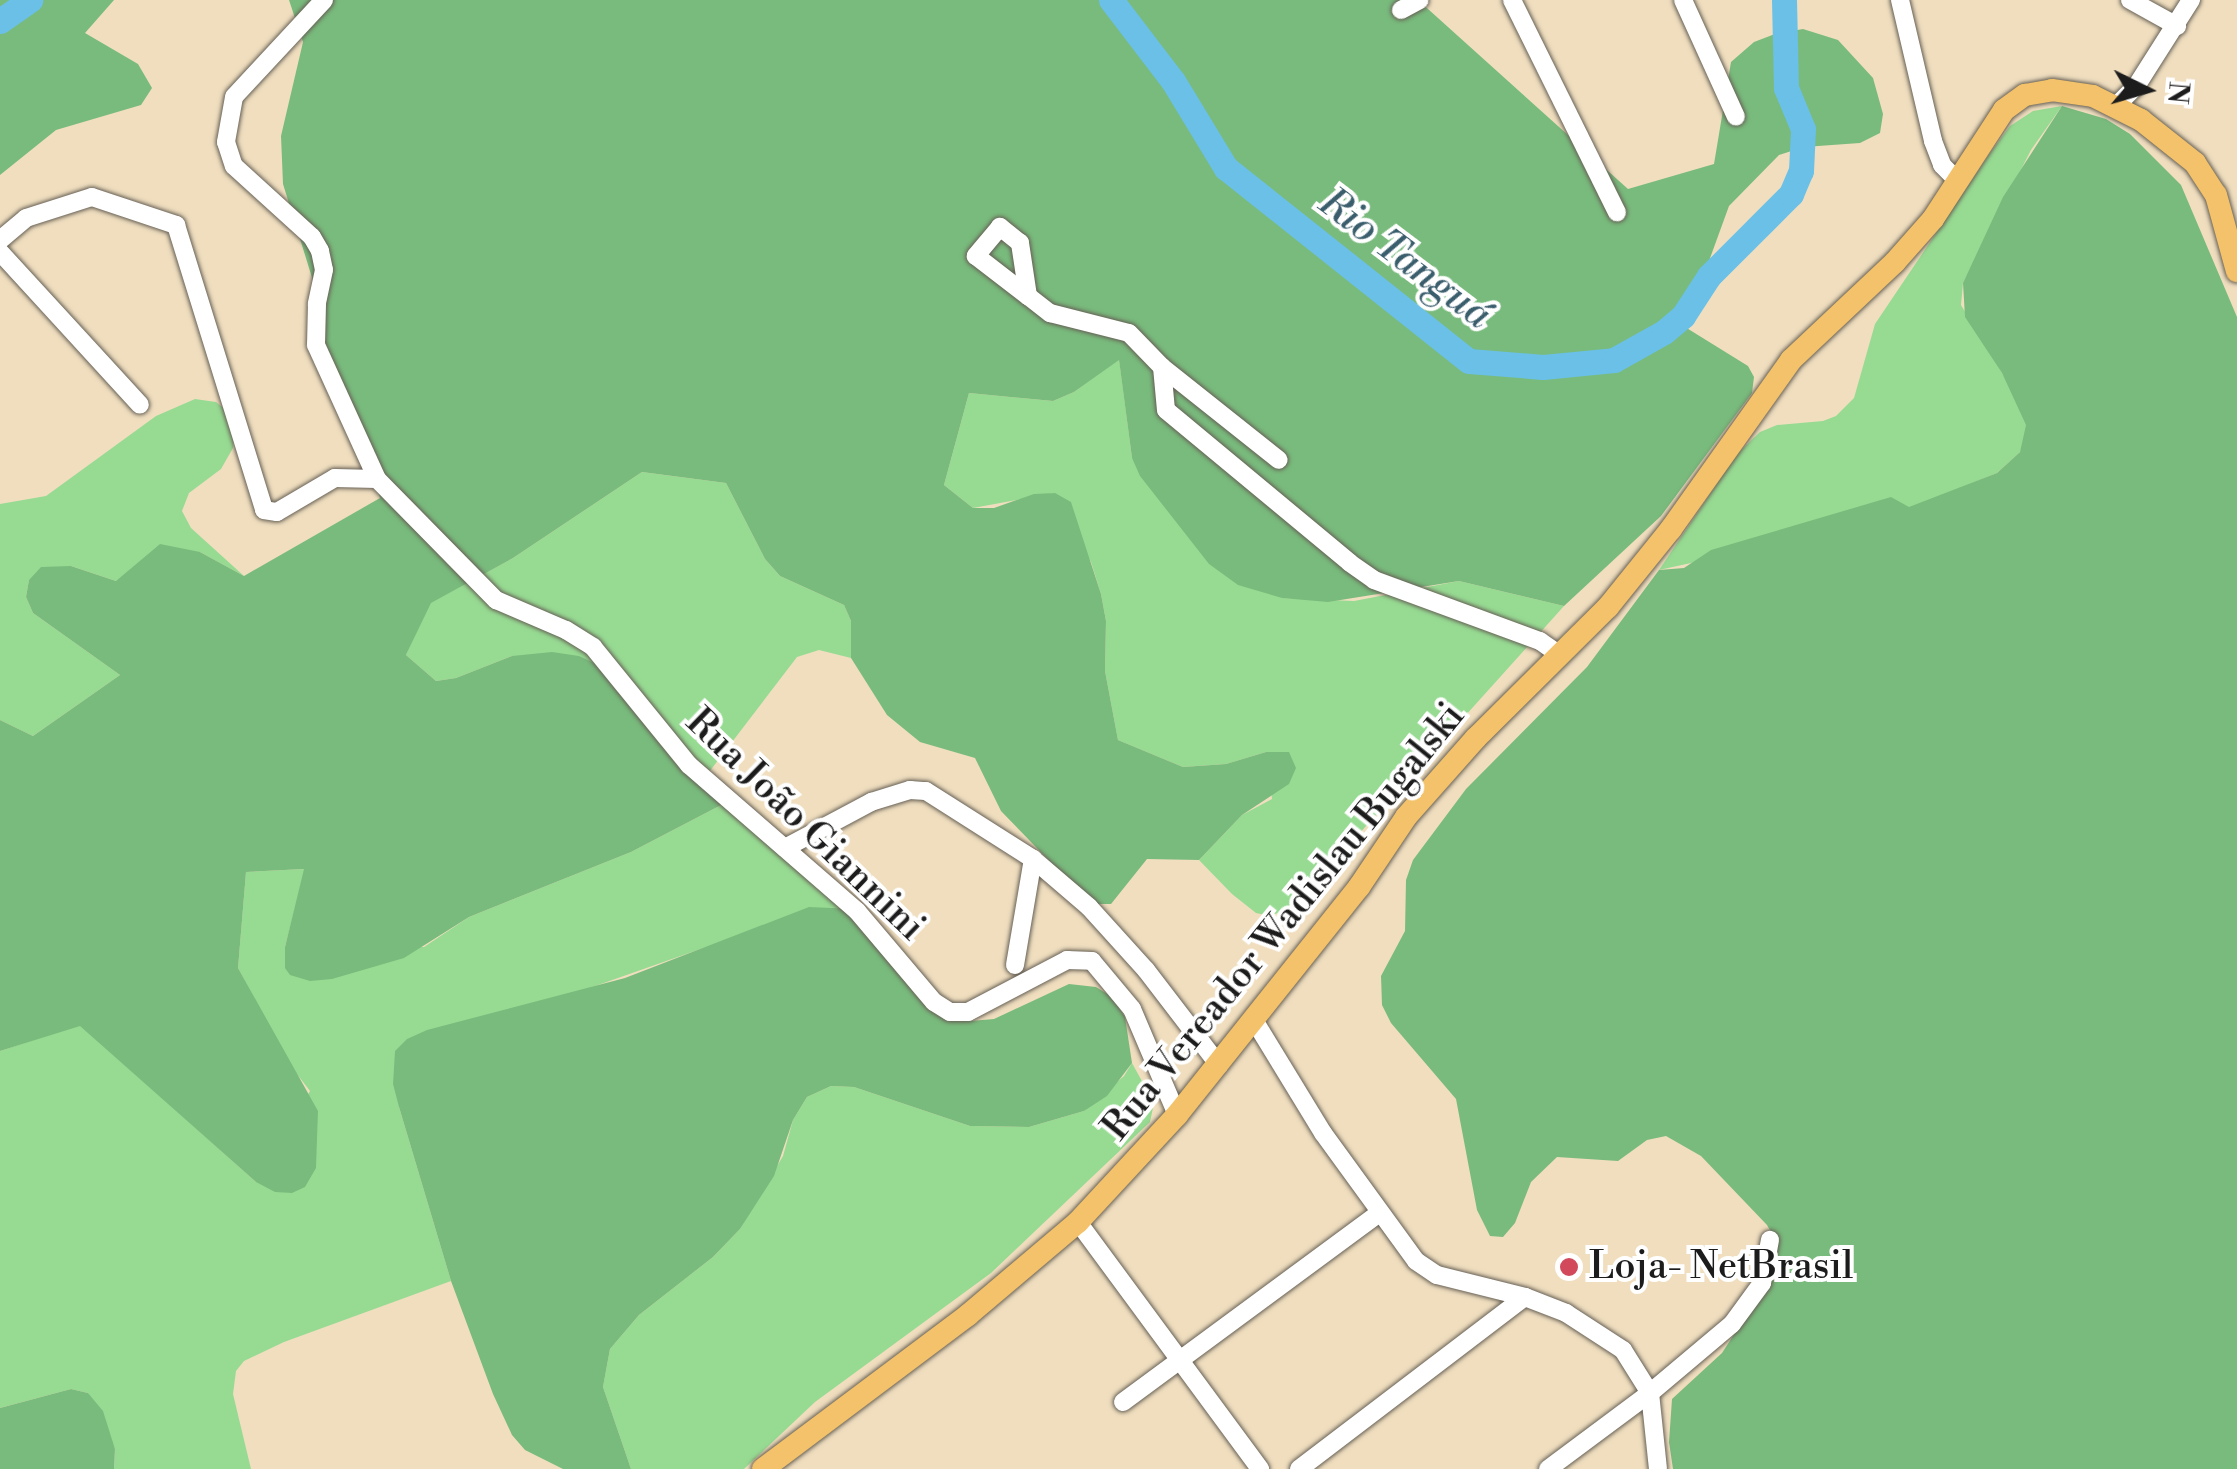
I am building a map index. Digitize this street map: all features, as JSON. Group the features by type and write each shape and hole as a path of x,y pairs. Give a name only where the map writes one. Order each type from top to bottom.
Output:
{"main road":[{"name":"Rua Vereador Wadislau Bugalski","path":"763,1469 968,1315 1078,1222 1177,1115 1358,887 1406,816 1476,738 1608,607 1670,529 1791,360 1895,262 1958,181 2004,110 2025,95 2052,90 2093,96 2141,120 2196,163 2216,195 2237,271"}],"street":[{"name":"Rua João Giannini","path":"324,0 234,97 226,142 234,166 312,237 320,251 324,270 317,304 316,345 377,478 496,600 566,630 593,647 689,765 857,911 934,1002 950,1012 968,1012 1006,996 1067,960 1092,961 1132,1010 1177,1115"},
{"path":"1401,10 1420,0"},
{"path":"1512,0 1617,212"},
{"path":"1683,0 1736,117"},
{"path":"1900,0 1933,141 1942,165 1958,181"},
{"path":"2130,0 2177,26"},
{"path":"2115,107 2137,85 2191,0"},
{"path":"0,240 26,218 92,197 176,225 264,510 277,512 335,478 377,478"},
{"path":"0,252 140,405"},
{"path":"1028,296 1050,313 1129,332 1162,368 1279,460"},
{"path":"1162,368 1166,410 1350,563 1374,580 1540,641 1560,655"},
{"path":"784,848 871,802 910,790 926,791 1034,859 1089,907 1146,970 1218,1065"},
{"path":"1015,965 1034,859"},
{"path":"1254,1020 1322,1133 1416,1261 1438,1276 1525,1297 1566,1313 1623,1350 1650,1393 1658,1469"},
{"path":"1123,1402 1379,1212"},
{"path":"1078,1222 1260,1469"},
{"path":"1548,1469 1650,1393 1750,1304 1762,1283 1770,1240"},
{"path":"1299,1469 1525,1297"}],"green space":[{"path":"0,0 114,0 85,33 138,64 152,88 141,105 56,130 0,175"},
{"path":"289,0 1418,0 1628,189 1714,164 1731,62 1754,42 1775,34 1803,29 1838,40 1873,78 1883,114 1880,133 1860,143 1804,147 1779,155 1729,206 1685,327 1748,366 1754,377 1752,393 1661,516 1564,606 1459,581 1328,602 1282,598 1238,585 1209,564 1140,476 1132,458 1119,360 1074,392 1053,401 969,393 944,485 973,508 994,508 1034,494 1055,493 1071,502 1101,594 1106,621 1105,671 1118,740 1183,767 1226,764 1266,752 1289,752 1296,768 1289,784 1242,815 1199,860 1147,859 1111,904 1091,904 1001,811 975,758 920,742 887,715 851,658 851,621 844,605 780,576 765,559 726,483 642,472 513,558 431,603 406,655 436,681 456,678 512,656 552,652 579,656 598,665 725,803 631,852 469,917 404,958 332,979 310,981 290,975 285,968 285,947 304,869 246,872 238,968 318,1111 316,1168 305,1187 292,1193 275,1192 256,1182 80,1026 0,1051 0,720 33,736 120,675 33,613 26,597 29,580 41,567 71,566 116,581 160,544 200,552 244,576 380,498 356,419 322,357 314,284 283,184 281,136 303,42"},
{"path":"2062,106 2031,150 1963,283 1961,305 2025,411 2027,435 2020,452 1997,473 1870,524 1659,570 1737,454 1760,432 1777,425 1823,421 1836,416 1854,398 1875,324 1990,153 2010,126 2033,111"},
{"path":"2062,106 2106,119 2130,134 2181,185 2237,317 2237,1469 1673,1469 1669,1442 1672,1399 1722,1353 1768,1282 1778,1261 1777,1243 1767,1225 1701,1156 1666,1136 1647,1140 1618,1161 1557,1157 1531,1182 1515,1223 1503,1237 1490,1236 1477,1210 1456,1099 1391,1023 1382,1005 1381,976 1405,931 1406,880 1413,860 1466,789 1587,667 1659,570 1684,568 1711,550 1891,497 1909,507 1997,473 2020,452 2026,425 2002,373 1965,317 1963,283 2003,197"},
{"path":"1119,359 1132,458 1282,598 1354,601 1459,581 1564,606 1304,895 1288,909 1270,916 1256,913 1199,860 1242,815 1272,799 1266,752 1226,764 1183,767 1118,740 1105,671 1106,621 1101,594 1091,562 1054,493 973,508 944,485 969,393 1053,401 1074,392"},
{"path":"195,399 216,402 226,410 234,432 233,448 221,469 189,493 182,511 191,528 244,576 200,552 116,581 71,566 29,580 26,597 33,613 120,675 33,736 0,720 0,504 46,496 156,416"},
{"path":"642,472 726,483 765,559 780,576 844,605 851,621 851,658 819,650 797,657 703,780 512,656 456,678 436,681 406,655 430,603 513,558"},
{"path":"725,803 855,909 763,927 564,997 399,1107 451,1281 284,1342 244,1361 236,1371 233,1394 251,1469 114,1469 115,1449 88,1393 71,1389 0,1408 0,1051 80,1025 256,1182 310,1091 290,1065 238,968 246,872 305,869 285,947 424,947 469,917 631,852"},
{"path":"809,907 855,909 915,994 951,1016 971,1021 994,1019 1069,984 1096,987 1112,997 1125,1017 1132,1063 1107,1096 1084,1111 1029,1127 970,1126 854,1087 831,1086 807,1097 793,1120 774,1176 740,1229 713,1257 639,1315 610,1349 603,1387 631,1469 563,1469 525,1450 512,1435 493,1394 451,1281 399,1107 393,1084 395,1051 407,1039 427,1030 625,978"},
{"path":"1132,1063 1154,1103 1150,1122 991,1273 815,1402 744,1469 631,1469 603,1387 610,1349 639,1315 713,1257 740,1229 783,1156 793,1120 807,1097 831,1086 854,1087 970,1126 1029,1127 1084,1111 1124,1076"},
{"path":"71,1389 88,1393 103,1411 115,1449 114,1469 0,1469 0,1408"}],"waterway":[{"name":"Rio Tanguá","path":"0,21 30,0"},
{"name":"Rio Tanguá","path":"1111,0 1173,81 1226,168 1469,361 1543,367 1614,360 1664,332 1683,316 1709,276 1791,194 1801,171 1803,129 1786,88 1784,0"}],"place":[{"name":"Loja- NetBrasil","path":"1569,1267"}]}
